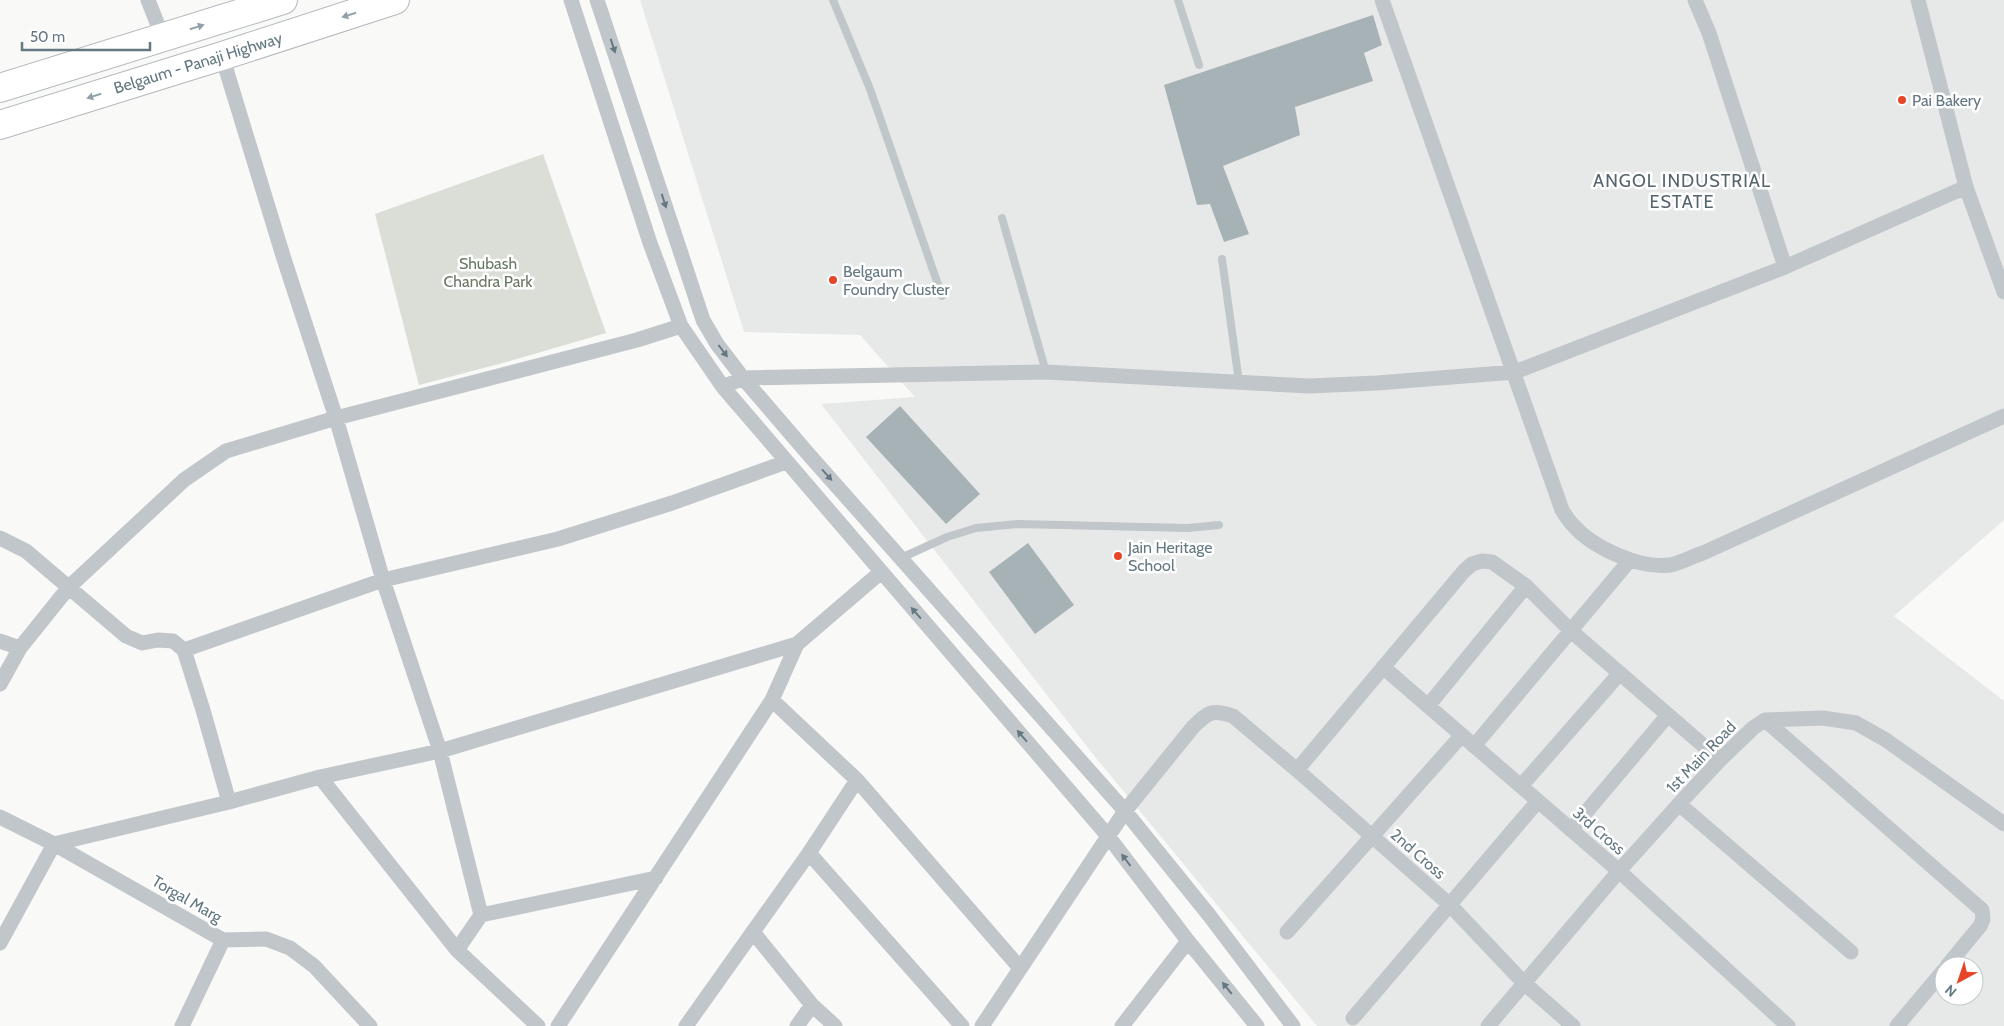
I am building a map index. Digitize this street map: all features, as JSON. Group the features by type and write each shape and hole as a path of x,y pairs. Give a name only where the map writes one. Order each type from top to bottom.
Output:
{"highway":[{"path":"0,88 284,0"},
{"name":"Belgaum - Panaji Highway","path":"0,125 396,0"}],"street":[{"path":"148,0 163,38"},
{"path":"572,0 650,244 681,326 723,387 1108,836 1188,941 1257,1026"},
{"path":"597,0 703,320 717,344 743,378 810,456 1125,811 1209,915 1293,1026"},
{"path":"1382,0 1515,372 1562,510 1574,526 1596,544 1630,560 1649,565 1671,564 1703,553 2004,416"},
{"path":"1695,0 1709,33 1785,267"},
{"path":"1918,0 1966,187 2004,292"},
{"path":"222,56 281,250 336,418 383,580 440,751 481,915"},
{"path":"723,387 743,378 1046,372 1309,386 1377,384 1515,372 1785,267 1966,187"},
{"path":"0,684 20,648 69,587 184,480 226,451 336,418 637,340 681,326"},
{"path":"184,650 383,580 558,539 672,503 786,462"},
{"path":"0,538 26,551 126,636 142,643 158,640 172,641 184,650 203,710 228,802"},
{"path":"1474,746 1630,560"},
{"path":"1297,770 1464,571 1472,564 1482,561 1492,562 1526,586 1571,631 1720,760"},
{"path":"0,944 54,844 228,802 320,777 440,751 797,644 881,572"},
{"path":"1428,706 1526,586"},
{"path":"0,641 20,648"},
{"path":"558,1026 772,700 797,644"},
{"name":"3rd Cross","path":"1383,667 1619,871 1788,1026"},
{"path":"1521,786 1620,673"},
{"path":"772,700 857,780 1020,968"},
{"name":"2nd Cross","path":"1125,811 1193,727 1205,715 1220,712 1233,716 1450,905 1524,983 1573,1026"},
{"path":"1572,830 1668,715"},
{"path":"1765,720 1823,718 1856,723 1886,740 2004,824"},
{"path":"1765,720 1982,910 1983,919 1980,926 1956,956"},
{"name":"1st Main Road","path":"1488,1026 1619,871 1679,804 1720,760 1753,728 1765,720"},
{"path":"1287,932 1462,735"},
{"path":"320,777 456,950 538,1026"},
{"path":"686,1026 809,853 857,780"},
{"path":"1353,1018 1538,801"},
{"path":"1679,804 1851,952"},
{"path":"982,1026 1125,811"},
{"name":"Torgal Marg","path":"0,817 54,844 223,940 266,939 290,948 314,966 370,1026"},
{"path":"809,853 962,1026"},
{"path":"456,950 481,915 656,878"},
{"path":"753,932 812,1005 834,1026"},
{"path":"182,1026 223,940"},
{"path":"1122,1026 1188,941"},
{"path":"1897,1026 1934,982"},
{"path":"797,1026 812,1005"}],"lane":[{"path":"833,0 870,89 942,296"},
{"path":"1178,0 1199,65"},
{"path":"1002,218 1046,372"},
{"path":"1222,259 1239,382"},
{"path":"901,558 947,537 976,528 1018,524 1188,528 1219,526"}],"shaded area":[{"path":"640,0 2004,0 2004,520 1894,616 2004,701 2004,1026 1317,1026 1092,753 821,404 915,397 860,335 744,332"}],"green space":[{"name":"Shubash Chandra Park","path":"543,154 606,333 419,385 375,214"}],"building":[{"path":"1373,15 1382,45 1364,53 1373,81 1295,107 1300,135 1223,166 1249,234 1224,242 1210,204 1197,205 1164,85"},
{"path":"900,406 980,494 946,524 866,437"},
{"path":"1028,543 1074,605 1035,634 989,572"}],"place":[{"name":"Pai Bakery","path":"1902,100"},
{"name":"Belgaum Foundry Cluster","path":"833,280"},
{"name":"Jain Heritage School","path":"1118,556"}],"district":[{"name":"ANGOL INDUSTRIAL ESTATE","path":"1682,191"}]}
